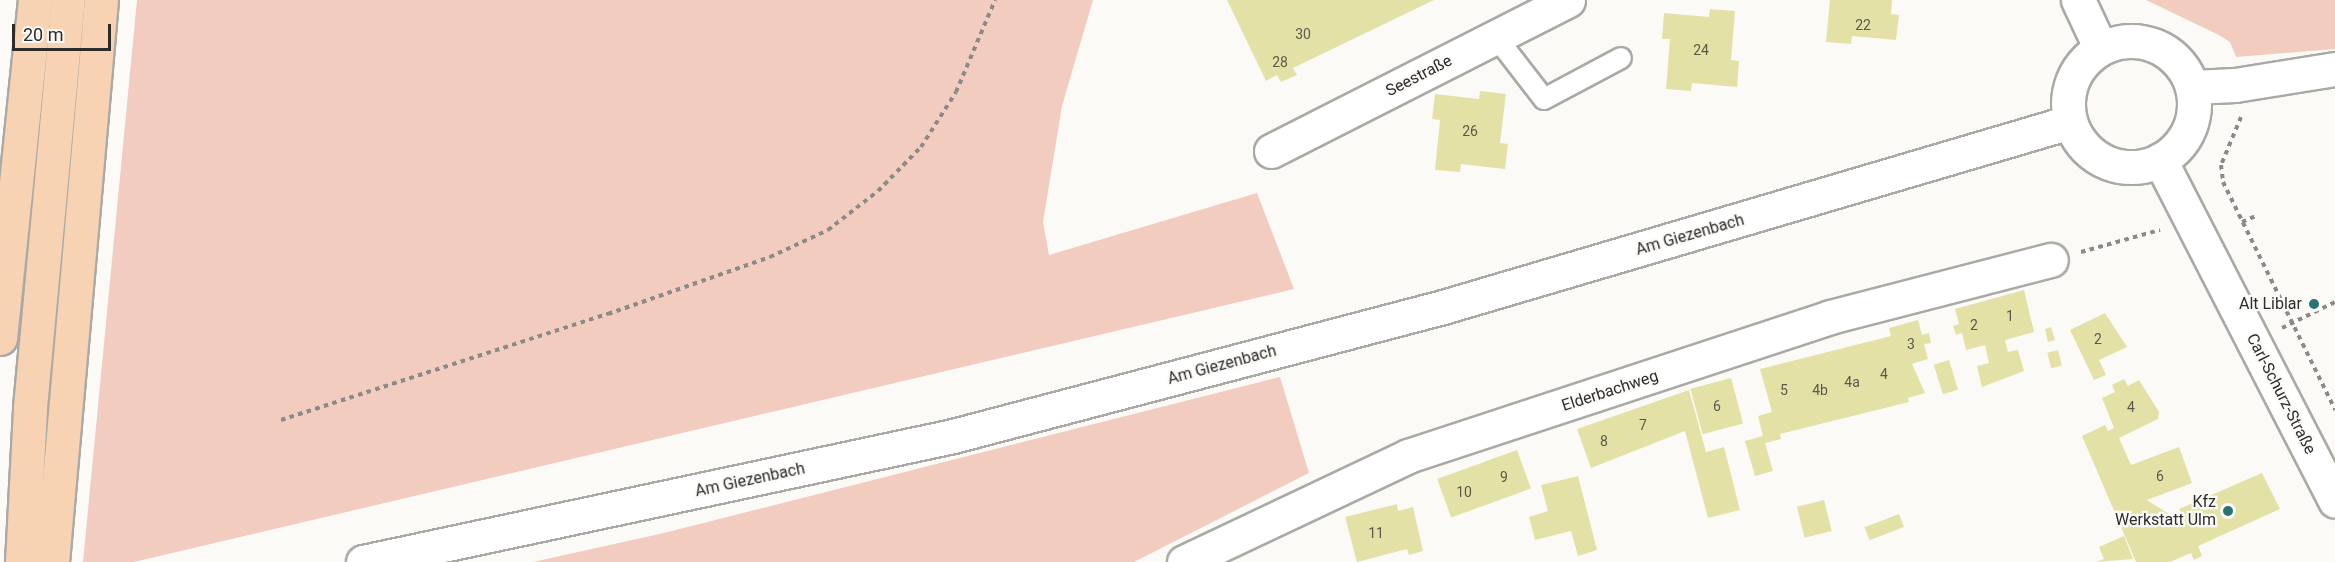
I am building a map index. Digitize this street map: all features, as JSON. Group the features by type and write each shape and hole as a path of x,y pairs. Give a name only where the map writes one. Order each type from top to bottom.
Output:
{"main road":[{"path":"0,338 35,0"},
{"path":"22,562 30,408 68,0"},
{"path":"52,562 101,0"}],"street":[{"name":"Seestraße","path":"1270,151 1568,0"},
{"path":"2078,0 2100,47"},
{"path":"2126,41 2148,43 2167,52 2182,67 2192,87 2194,108 2189,129 2178,147 2160,160 2143,166 2106,162 2084,146 2070,122 2070,86 2078,70 2100,47 2126,41"},
{"path":"2192,87 2235,85 2335,69"},
{"name":"Am Giezenbach","path":"363,562 953,436 1443,307 2070,122"},
{"name":"Carl-Schurz-Straße","path":"2160,160 2335,501"},
{"name":"Elderbachweg","path":"1184,562 1408,456 1830,317 2051,260"}],"lane":[{"path":"1496,37 1544,99 1621,58"}],"path":[{"path":"281,420 619,311 770,257 828,230 878,191 921,147 956,92 995,0"},
{"path":"2241,120 2221,165 2223,182 2335,410"},
{"path":"2242,222 2258,215"},
{"path":"2051,260 2162,230 2158,223"},
{"path":"2255,342 2335,302"}],"shaded area":[{"path":"137,0 1093,0 1062,106 1043,222 1049,255 1257,193 1294,289 134,562 83,562"},
{"path":"2146,0 2335,0 2335,49 2236,57 2230,42 2219,35"},
{"path":"1280,377 1309,473 1134,562 533,562 664,533"}],"building":[{"path":"1227,0 1434,0 1293,68 1297,75 1281,82 1277,75 1266,81"},
{"path":"1830,0 1892,0 1891,14 1899,15 1896,40 1852,36 1851,44 1826,42"},
{"path":"1710,9 1735,11 1731,60 1739,61 1737,87 1692,83 1691,91 1666,89 1670,39 1662,39 1664,13 1709,17"},
{"path":"1480,91 1506,94 1500,143 1508,144 1505,169 1461,164 1460,172 1435,170 1440,120 1432,119 1435,94 1479,99"},
{"path":"2024,290 2034,332 2005,340 2008,352 2018,350 2024,371 1982,387 1977,366 1989,363 1985,345 1966,350 1962,333 1956,335 1953,326 1959,324 1955,309"},
{"path":"2105,313 2127,347 2099,360 2106,375 2094,380 2070,330"},
{"path":"1918,320 1922,335 1929,333 1931,343 1924,344 1928,359 1912,364 1925,393 1908,398 1909,402 1780,434 1781,439 1765,443 1773,471 1755,476 1745,441 1763,436 1758,416 1772,412 1760,369 1891,336 1889,328"},
{"path":"2051,327 2055,340 2048,342 2045,329"},
{"path":"2058,350 2062,366 2051,368 2047,353"},
{"path":"1949,360 1958,390 1943,394 1934,365"},
{"path":"1731,378 1743,423 1703,434 1690,389"},
{"path":"2124,379 2128,386 2139,380 2159,412 2158,419 2119,438 2131,465 2179,447 2192,483 2147,500 2172,516 2181,512 2179,509 2262,473 2280,509 2198,546 2202,556 2194,560 2191,553 2170,562 2136,562 2082,436 2105,425 2108,431 2114,428 2102,398 2115,392 2112,385"},
{"path":"1689,390 1706,452 1724,447 1740,510 1708,518 1685,431 1591,468 1577,429"},
{"path":"1517,450 1531,489 1451,518 1437,479"},
{"path":"1578,476 1597,550 1578,556 1571,531 1535,540 1529,517 1548,511 1541,485"},
{"path":"1824,500 1832,531 1805,538 1797,507"},
{"path":"1397,504 1398,511 1413,507 1423,551 1409,555 1407,549 1357,562 1345,517"},
{"path":"1899,514 1904,527 1869,540 1864,527"},
{"path":"2124,536 2133,559 2096,562 2104,559 2099,547"}],"place":[{"name":"Alt Liblar","path":"2314,304"},
{"name":"Kfz Werkstatt Ulm","path":"2228,511"}]}
